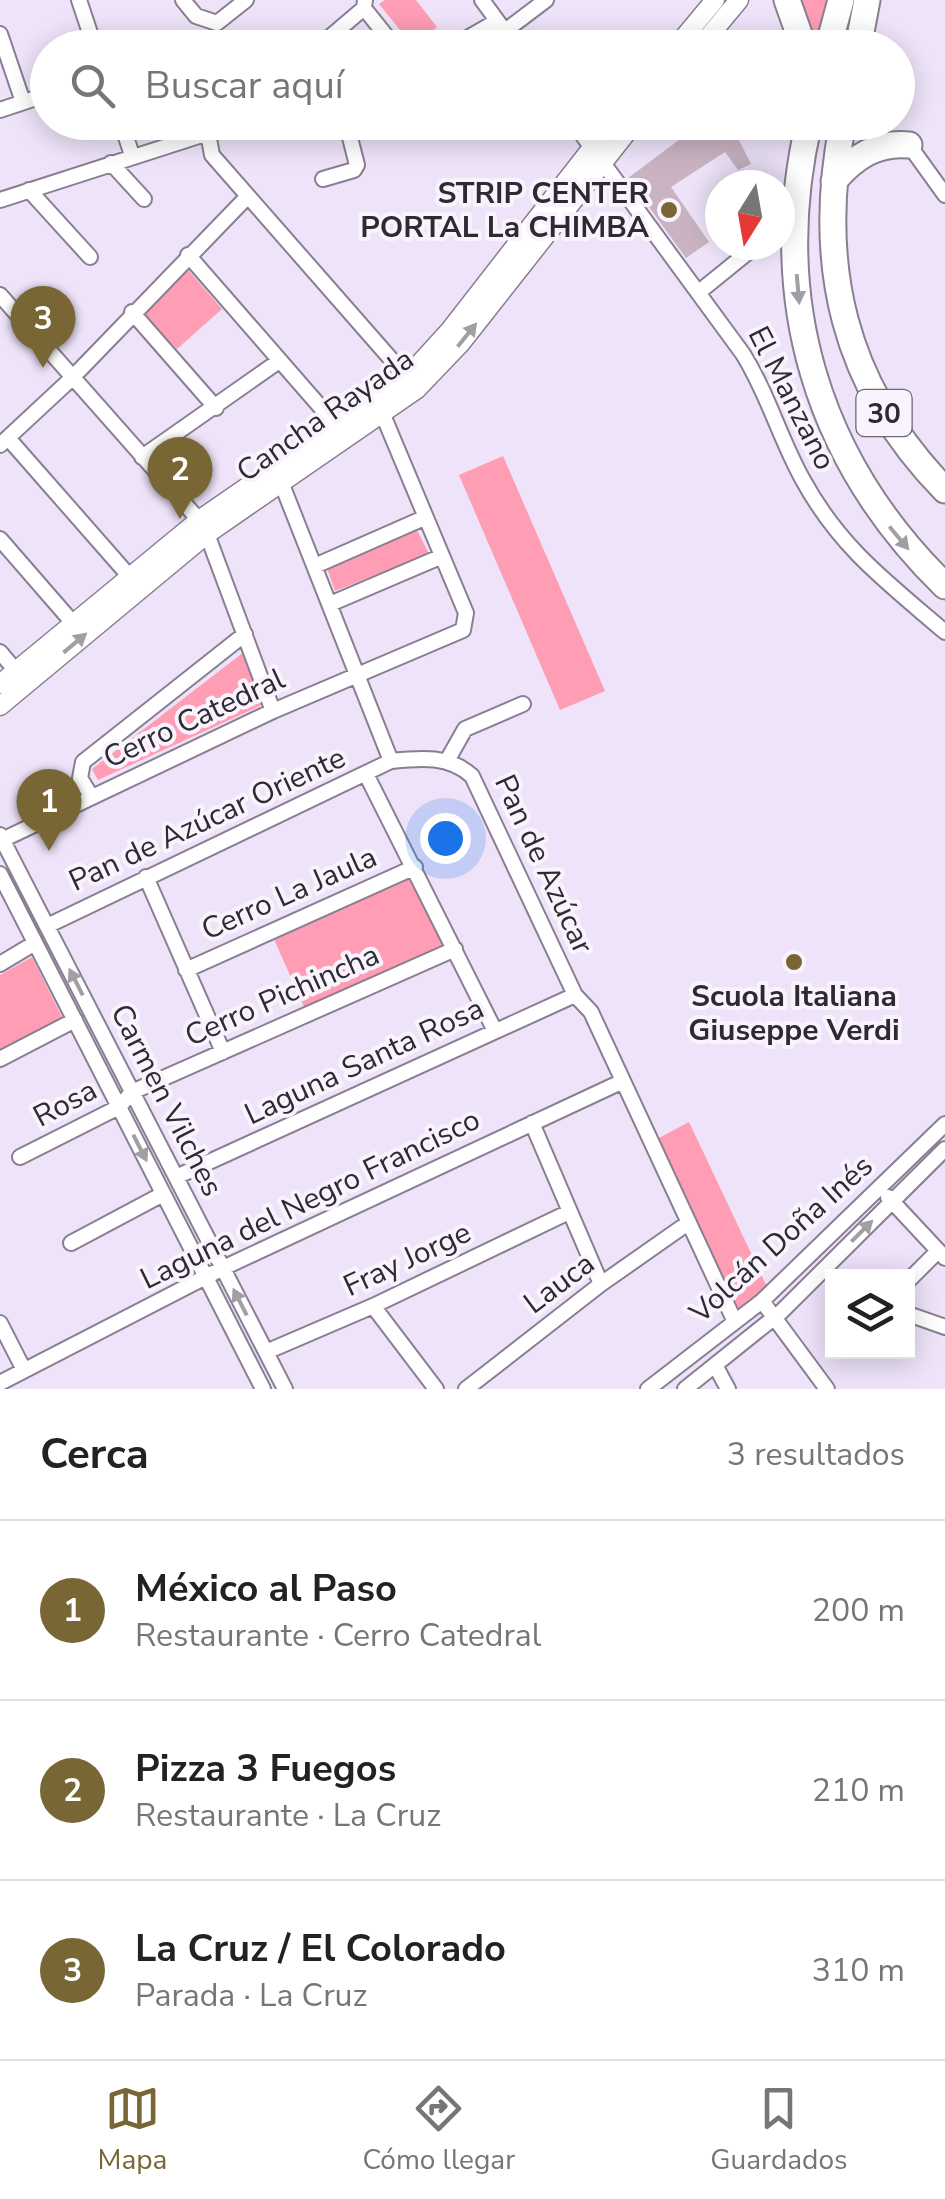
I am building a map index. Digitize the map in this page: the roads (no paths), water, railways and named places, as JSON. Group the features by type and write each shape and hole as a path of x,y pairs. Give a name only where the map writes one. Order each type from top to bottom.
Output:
{"highway":[{"path":"786,0 797,30"},
{"path":"832,30 840,0"},
{"path":"861,30 867,0"},
{"name":"30","path":"795,190 805,140"},
{"name":"30","path":"841,140 834,180 834,254 838,293 850,342 867,384 893,428 945,490"},
{"path":"906,140 909,145"},
{"path":"834,180 856,158 873,149 890,144 909,145"},
{"name":"30","path":"794,260 803,330 832,427 881,515 945,586"}],"street":[{"path":"78,0 89,30"},
{"path":"183,0 196,16 217,24 246,0"},
{"path":"482,0 504,30"},
{"path":"492,30 546,0"},
{"path":"690,30 715,0"},
{"path":"713,30 739,0"},
{"path":"336,30 364,4 383,30"},
{"path":"0,34 23,102"},
{"path":"0,110 30,100"},
{"path":"127,140 132,155"},
{"path":"0,200 184,140"},
{"path":"209,140 212,156 412,382"},
{"path":"322,179 354,170 358,164 351,140"},
{"name":"El Manzano","path":"586,140 755,374 792,459 827,519 859,560 945,632"},
{"name":"Cancha Rayada","path":"0,684 130,577 337,426 412,382 461,343 604,140"},
{"name":"Cancha Rayada","path":"597,154 614,140"},
{"path":"909,145 945,195"},
{"path":"111,163 144,198"},
{"path":"29,190 90,257"},
{"path":"130,577 4,442 248,196"},
{"path":"188,256 337,426"},
{"path":"698,292 739,260"},
{"path":"0,295 203,527 273,711"},
{"path":"132,312 216,408"},
{"path":"142,457 279,361"},
{"name":"Cancha Rayada","path":"0,706 203,527 383,415 412,382"},
{"path":"330,604 440,557 383,415"},
{"path":"281,482 391,761 447,761 465,730 522,704"},
{"path":"316,565 424,518"},
{"path":"0,539 73,623"},
{"name":"Cerro Catedral","path":"1,838 273,711 464,630 466,613 440,557"},
{"path":"91,796 80,778 83,762 244,634"},
{"path":"0,652 16,671"},
{"name":"Pan de Azúcar Oriente","path":"46,926 391,761"},
{"name":"Pan de Azúcar","path":"447,761 472,776 575,995 591,1012 735,1322"},
{"path":"366,774 495,1031"},
{"name":"Carmen Vilches","path":"1,838 285,1389"},
{"name":"Cerro La Jaula","path":"186,970 415,867"},
{"name":"Carmen Vilches","path":"0,874 263,1389"},
{"path":"146,877 222,1052"},
{"path":"0,964 35,943"},
{"name":"Cerro Pichincha","path":"132,1092 455,949"},
{"name":"Laguna Santa Rosa","path":"176,1177 575,995"},
{"path":"3,1056 75,1020"},
{"name":"Laguna del Negro Francisco","path":"0,1383 222,1268 621,1082"},
{"name":"Rosa","path":"20,1158 119,1107 132,1092"},
{"path":"532,1123 602,1284"},
{"name":"Volcán Doña Inés","path":"648,1389 762,1301 945,1124"},
{"name":"Volcán Doña Inés","path":"685,1389 774,1317 945,1149"},
{"path":"880,1189 941,1254 915,1275"},
{"path":"71,1243 163,1194"},
{"name":"Fray Jorge","path":"266,1352 373,1306 569,1212"},
{"name":"Lauca","path":"466,1389 688,1223"},
{"path":"762,1301 827,1389"},
{"path":"373,1306 436,1389"},
{"path":"915,1317 945,1328"},
{"path":"0,1323 24,1370"},
{"path":"714,1365 728,1389"}],"place":[{"name":"STRIP CENTER PORTAL La CHIMBA","path":"669,210"},
{"name":"La Cruz / El Colorado","path":"43,368"},
{"name":"Pizza 3 Fuegos","path":"180,519"},
{"name":"México al Paso","path":"49,851"},
{"name":"Scuola Italiana Giuseppe Verdi","path":"794,962"}]}
